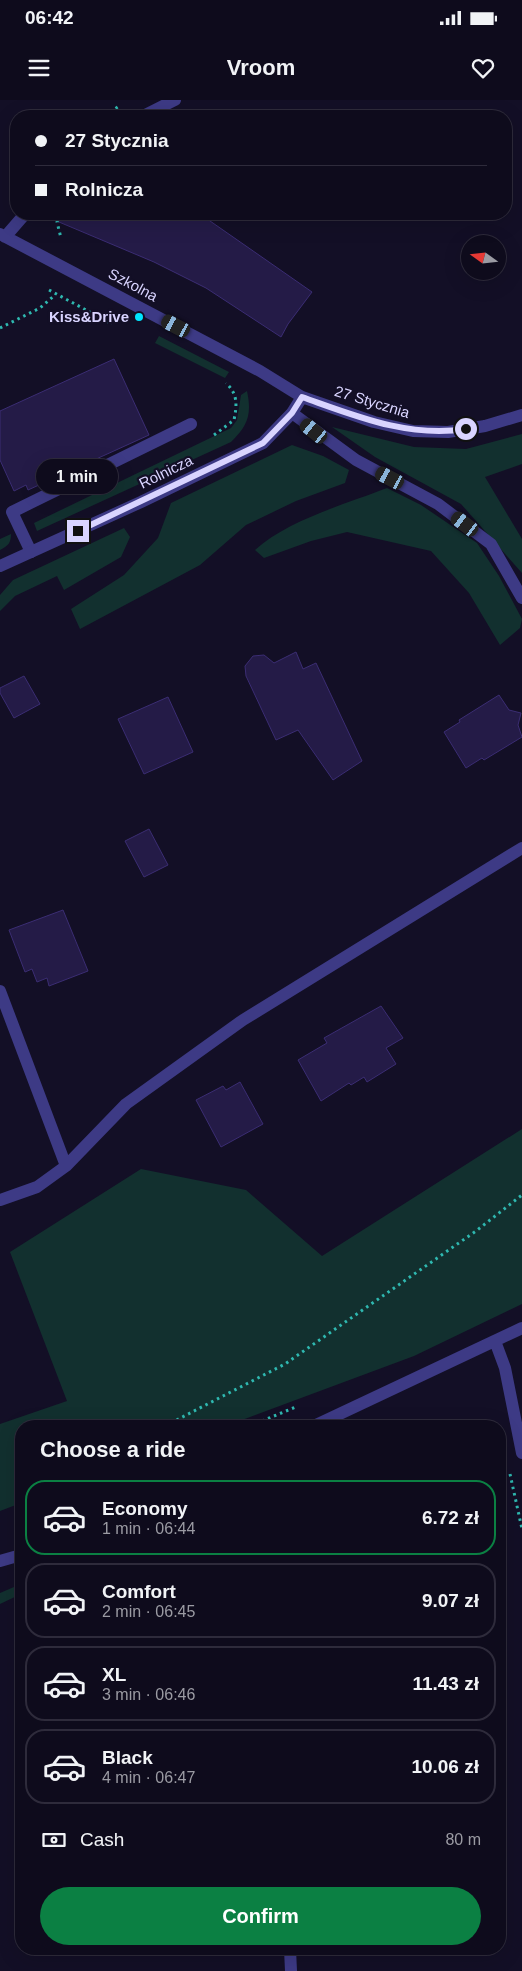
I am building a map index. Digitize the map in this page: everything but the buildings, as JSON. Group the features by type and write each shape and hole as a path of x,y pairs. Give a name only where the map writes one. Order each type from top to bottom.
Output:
{"street":[{"path":"155,110 175,100"},
{"path":"2,235 19,220"},
{"name":"Szkolna","path":"2,235 260,371 302,397"},
{"name":"Rolnicza","path":"0,566 142,502 263,443 292,413 302,397"},
{"name":"27 Stycznia","path":"302,397 374,422 413,431 448,432 485,426 522,416"},
{"path":"292,413 356,460 438,504 491,544 522,598"},
{"path":"31,552 12,512 191,424"},
{"path":"0,1200 37,1187 66,1166 126,1104 243,1020 522,848"},
{"path":"0,991 66,1166"},
{"path":"327,1420 522,1328"},
{"path":"495,1341 505,1368 522,1454"},
{"path":"0,1561 15,1557"},
{"path":"290,1955 291,1971"}],"path":[{"path":"58,220 59,233 64,243"},
{"path":"48,289 55,295 117,326"},
{"path":"0,328 40,308 55,295"},
{"path":"211,436 220,432 234,420 237,405 234,390 224,380"},
{"path":"178,1420 285,1364 476,1231 522,1195"}],"green space":[{"path":"159,336 229,372 225,378 155,343"},
{"path":"247,391 249,413 245,425 231,442 37,531 34,523 231,428 237,420 241,395"},
{"path":"332,427 414,447 466,449 522,434 522,464 485,477 522,539 522,573 461,504 375,457"},
{"path":"292,445 323,456 349,470 345,483 296,501 246,525 200,565 80,629 71,609 124,575 158,538 171,503"},
{"path":"387,488 421,505 477,543 499,576 522,619 520,628 500,645 469,593 431,551 347,532 311,541 264,558 255,550 268,539 300,521"},
{"path":"124,528 130,537 121,557 64,590 57,576 15,596 0,611 0,595 13,580"},
{"path":"11,534 8,544 0,550 0,539"},
{"path":"522,1129 522,1304 414,1356 242,1420 15,1420 15,1505 0,1511 0,1424 67,1401 10,1252 141,1169 246,1190 322,1256"},
{"path":"15,1587 15,1597 0,1604 0,1593"}],"place":[{"name":"Kiss&Drive","path":"139,317"}],"route":[{"path":"78,531 263,443 292,413 302,397 374,422 413,431 448,432 466,429"}]}
